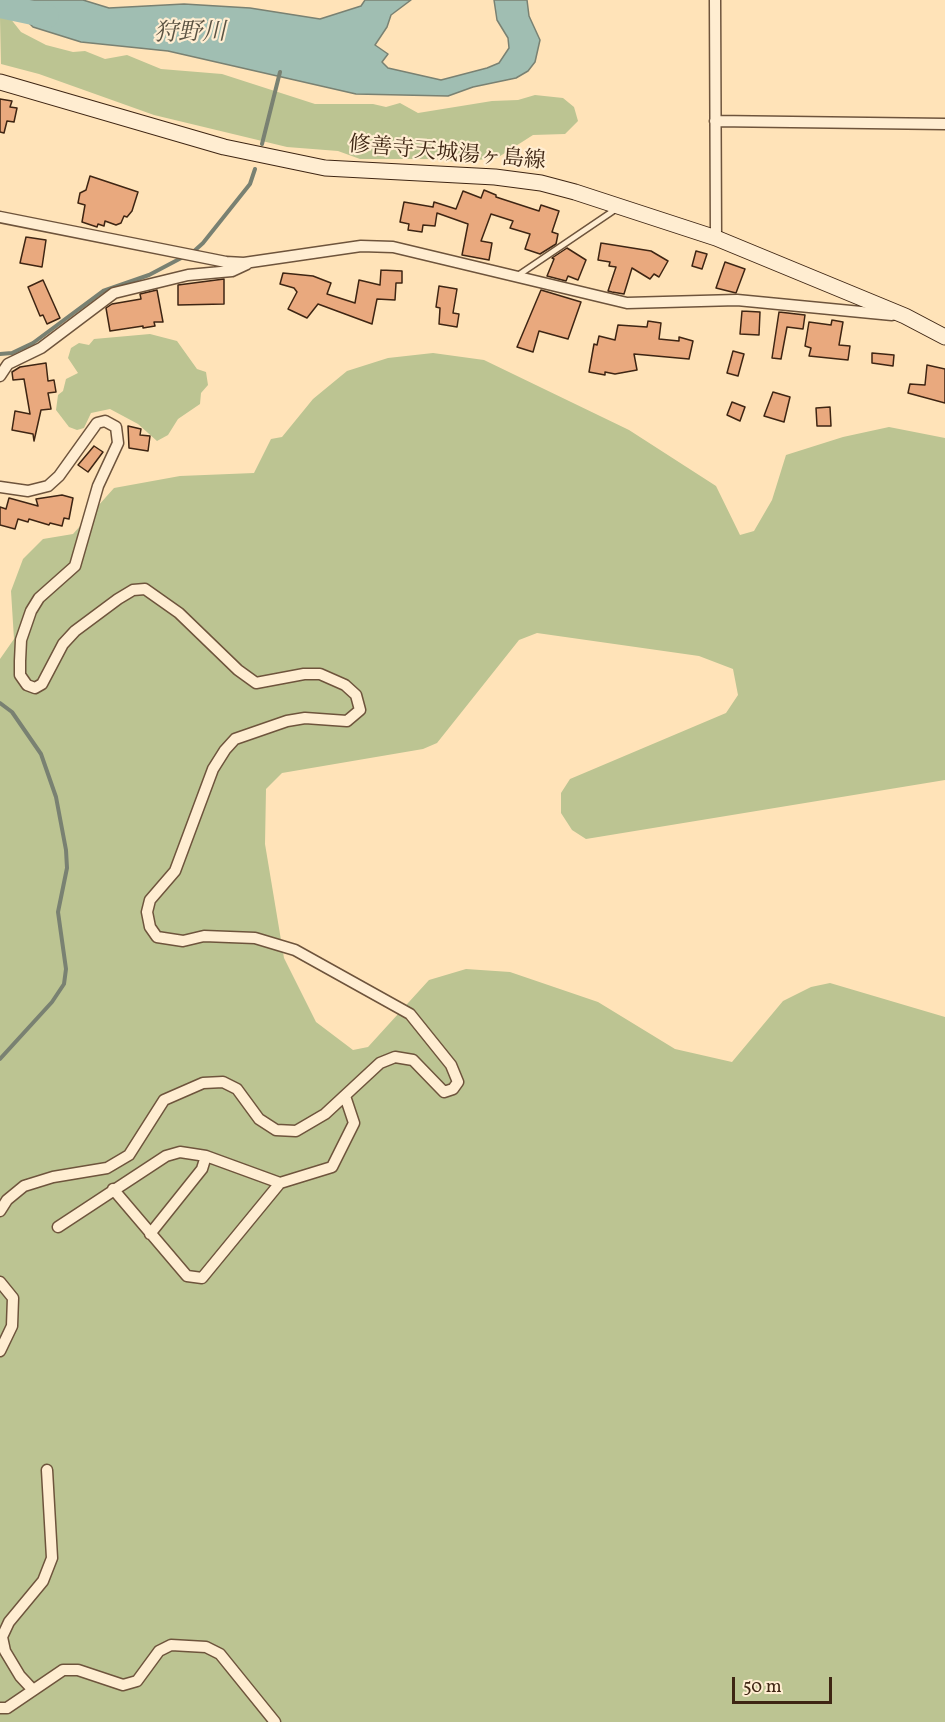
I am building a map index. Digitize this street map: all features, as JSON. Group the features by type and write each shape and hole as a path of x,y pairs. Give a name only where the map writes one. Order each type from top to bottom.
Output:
{"main road":[{"name":"修善寺天城湯ヶ島線","path":"0,82 224,147 325,168 495,177 541,183 716,238 905,316 942,334"}],"street":[{"path":"715,0 716,238"},
{"path":"715,121 945,124"},
{"path":"0,217 226,262 250,262 331,249 393,246 627,303 737,300 905,316"},
{"path":"0,376 8,364 41,348 114,293 188,274 232,271 250,262"},
{"path":"0,487 28,491 48,486 59,476 97,423 105,421 116,427 118,443 98,486 75,566 39,598 31,611 21,650 20,675 27,685 35,688 42,684 63,644 75,631 118,599 133,590 145,589 179,613 238,670 256,683 304,674 320,674 345,685 356,695 360,710 347,721 305,718 287,721 235,739 230,744 213,769 176,871 150,900 147,912 150,927 157,937 183,941 204,936 255,938 295,950 410,1014 451,1065 458,1082 453,1089 444,1092 413,1060 395,1057 380,1063 325,1114 296,1131 276,1130 259,1119 237,1089 223,1082 203,1083 164,1100 129,1155 107,1168 53,1177 24,1186 7,1200 0,1211"},
{"path":"113,1190 186,1276 202,1278 280,1183 332,1167 354,1123 345,1096"},
{"path":"58,1227 166,1156 180,1152 206,1156 280,1183"},
{"path":"150,1234 202,1169 206,1156"},
{"path":"0,1282 13,1298 12,1326 0,1351"},
{"path":"33,1690 20,1676 5,1651 2,1637 9,1622 43,1581 52,1558 47,1470"},
{"path":"0,1708 7,1708 63,1671 78,1670 123,1685 137,1681 159,1651 171,1645 206,1647 220,1654 275,1722"}],"lane":[{"path":"516,276 620,206"}],"green space":[{"path":"0,18 10,18 21,32 46,45 73,52 85,51 105,59 127,55 161,69 222,74 315,104 373,104 386,107 400,103 418,113 492,101 518,100 535,95 563,98 574,107 578,121 565,134 533,135 497,158 457,162 433,159 360,159 338,151 287,147 154,115 39,74 1,64"},
{"path":"150,334 177,341 197,369 206,372 208,385 201,393 200,404 178,419 168,435 157,441 138,424 110,409 91,413 84,428 77,430 69,427 56,410 58,395 63,391 66,379 78,373 68,358 71,348 79,343 89,345 94,339"},
{"path":"433,353 484,360 629,430 716,486 740,535 754,531 772,500 786,455 843,437 889,427 945,438 945,780 586,839 572,830 561,813 561,793 570,779 726,713 738,695 733,669 699,656 537,633 519,640 437,743 423,749 282,773 266,789 265,844 284,958 316,1022 353,1050 368,1047 429,980 466,969 510,972 598,1002 675,1049 732,1062 783,1001 811,987 830,983 945,1017 945,1722 0,1722 0,659 14,639 11,591 23,559 43,539 73,534 114,488 180,476 254,473 271,439 282,437 313,399 347,371 388,358"}],"water":[{"path":"6,0 83,0 109,8 184,4 250,8 320,19 361,6 365,0 411,0 391,15 387,27 375,45 388,54 382,62 388,68 441,80 499,63 509,48 508,38 497,20 494,0 527,0 529,16 540,40 535,62 528,71 516,78 473,87 448,96 356,94 168,51 81,42 33,27"}],"building":[{"path":"0,99 12,101 10,107 17,108 14,122 7,121 4,133 0,132"},
{"path":"90,176 138,192 132,211 127,217 124,216 121,223 116,225 105,221 104,226 98,224 97,227 82,222 85,205 78,203 80,193 86,190"},
{"path":"484,190 496,197 539,211 541,205 559,211 552,232 558,234 556,244 540,254 525,249 530,234 510,228 513,221 491,214 481,241 492,243 489,260 462,255 468,224 437,213 435,226 423,225 422,232 408,230 409,224 400,222 404,202 433,207 434,202 456,209 463,191 481,198"},
{"path":"26,237 46,240 42,267 20,263"},
{"path":"601,243 651,251 668,261 659,277 654,274 650,279 632,268 624,294 608,291 616,267 609,266 610,262 598,260"},
{"path":"567,248 586,260 578,280 568,276 566,281 547,276 554,259 552,258"},
{"path":"696,251 707,254 702,269 692,266"},
{"path":"725,262 745,269 736,293 716,288"},
{"path":"381,270 402,271 402,283 396,283 395,300 377,299 372,324 318,304 307,318 288,309 297,292 294,288 280,284 283,273 313,276 331,283 327,294 355,303 359,280 380,285"},
{"path":"224,279 224,304 178,305 178,285"},
{"path":"43,280 60,318 47,324 43,315 40,316 28,287"},
{"path":"439,286 457,289 453,313 459,314 457,327 439,324 440,308 436,307"},
{"path":"157,290 163,322 154,322 155,326 110,331 106,308 112,304 141,299 140,294"},
{"path":"541,290 581,302 568,339 539,331 533,352 517,347"},
{"path":"742,311 760,312 759,335 740,334"},
{"path":"779,312 805,315 803,329 787,327 781,359 772,358"},
{"path":"832,320 843,322 839,345 850,346 848,360 809,356 811,348 805,346 809,322 831,325"},
{"path":"648,321 661,323 659,339 679,341 679,337 693,341 689,359 634,354 637,370 615,374 605,372 605,375 589,372 594,344 597,345 599,336 615,340 618,325 647,327"},
{"path":"733,351 744,354 738,376 727,373"},
{"path":"872,353 894,355 893,366 872,363"},
{"path":"46,363 48,381 54,380 56,392 48,393 51,409 41,410 34,441 33,434 12,430 15,411 30,414 24,379 13,380 12,372 20,367"},
{"path":"927,365 945,369 945,403 908,393 910,384 925,385"},
{"path":"773,392 790,397 784,422 764,416"},
{"path":"732,402 745,407 740,421 727,415"},
{"path":"830,407 831,426 817,426 816,408"},
{"path":"128,426 141,429 140,435 150,436 148,451 129,448"},
{"path":"94,446 103,452 88,472 78,465"},
{"path":"62,495 73,498 69,519 64,518 62,526 29,519 28,522 18,519 15,529 0,525 0,507 6,509 9,498 38,506 36,499"}],"waterway":[{"name":"狩野川","path":"0,6 47,16"},
{"path":"262,144 280,72"},
{"path":"192,253 203,243 250,184 255,169"},
{"path":"0,354 12,353 33,343 103,291 149,275 185,256"},
{"path":"0,703 12,712 41,754 56,797 67,868 58,912 66,969 64,984 52,1002 0,1059"}]}
